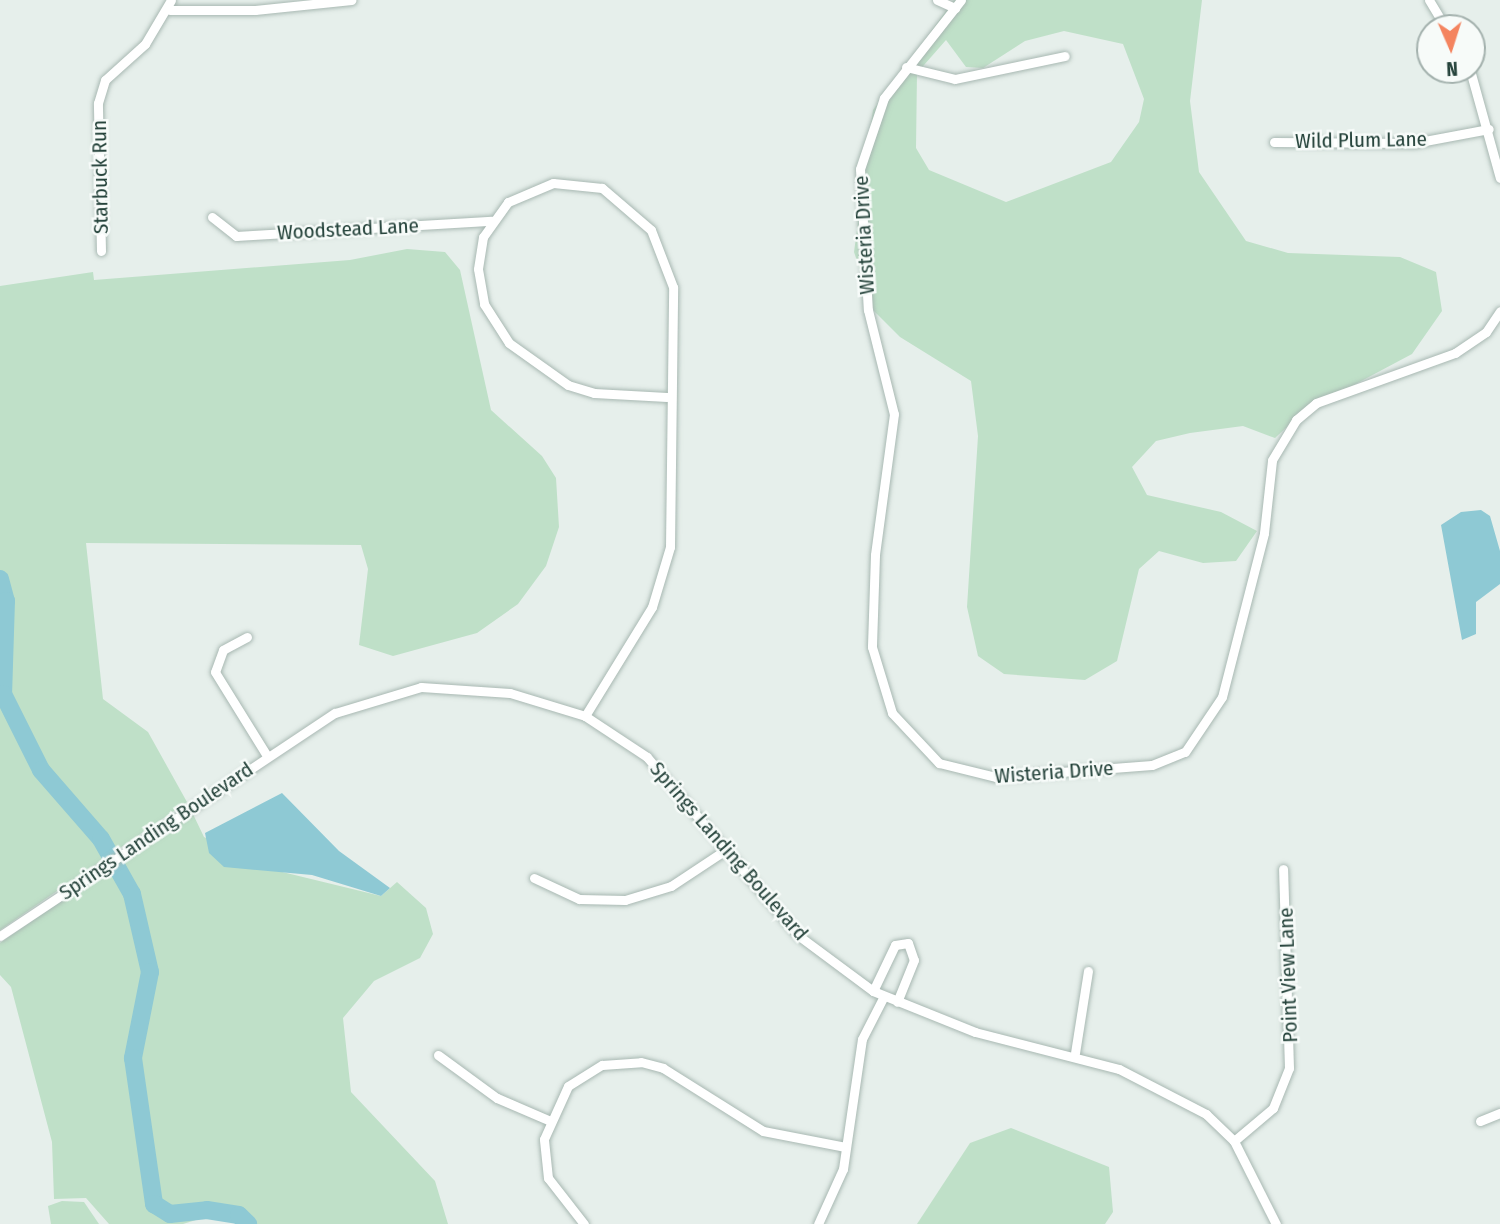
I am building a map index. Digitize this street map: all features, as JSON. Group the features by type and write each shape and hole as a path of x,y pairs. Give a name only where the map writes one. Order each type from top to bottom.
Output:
{"street":[{"path":"170,5 254,10 351,0"},
{"path":"937,0 958,4"},
{"name":"Wisteria Drive","path":"958,4 906,67 873,120 860,169 869,310 894,414 870,623 878,682 892,713 939,763 958,772 996,777 1152,765 1185,752 1222,697 1264,533 1272,460 1296,420 1316,403 1455,353 1486,332 1500,311"},
{"name":"Starbuck Run","path":"101,251 98,103 105,80 145,44 170,5"},
{"path":"906,67 955,79 1065,56"},
{"path":"1475,84 1489,128 1500,178"},
{"name":"Wild Plum Lane","path":"1273,142 1414,143 1489,128"},
{"path":"585,716 652,607 670,547 667,397 673,287 660,247 637,214 602,188 569,181 529,190 492,221 480,250 479,286 509,343 568,385 667,397"},
{"name":"Woodstead Lane","path":"212,217 236,236 492,221"},
{"path":"247,637 223,650 215,672 267,756"},
{"name":"Springs Landing Boulevard","path":"0,936 335,713 421,687 475,686 585,716 647,757 799,936 873,991 975,1032 1075,1053 1184,1099 1234,1141 1276,1224"},
{"path":"534,878 579,899 625,900 671,886 727,849"},
{"name":"Point View Lane","path":"1234,1141 1273,1108 1289,1068 1283,869"},
{"path":"873,991 895,945 908,943 914,960 897,1002"},
{"path":"1075,1053 1088,971"},
{"path":"818,1224 838,1186 856,1059 884,996"},
{"path":"438,1055 497,1098 548,1120"},
{"path":"584,1224 548,1178 543,1160 548,1120 568,1086 587,1073 641,1062 663,1068 764,1130 845,1147"},
{"path":"1480,1121 1500,1113"}],"green space":[{"path":"954,0 1202,0 1190,101 1199,172 1246,241 1288,253 1400,257 1436,272 1442,311 1412,354 1303,412 1275,438 1243,426 1190,433 1156,441 1132,467 1147,495 1221,512 1257,531 1236,561 1203,563 1159,551 1139,569 1117,661 1085,680 1004,674 978,656 967,607 978,436 971,381 900,337 874,311 854,252 873,110","holes":["1064,31 1123,44 1144,99 1139,122 1111,162 1006,202 929,170 916,148 917,73 946,40 966,67 983,68 1025,41"]},
{"path":"407,249 445,252 460,270 491,410 542,456 556,478 559,527 546,566 518,604 477,633 393,656 359,645 368,569 361,545 86,543 103,699 148,732 187,802 0,930 0,286 93,272 94,280 350,260"},
{"path":"192,812 204,837 270,869 381,896 397,882 426,908 433,934 420,958 374,981 343,1018 351,1092 435,1181 448,1224 242,1224 212,1215 183,1224 109,1224 86,1198 54,1199 52,1142 11,987 0,975 0,943"},
{"path":"1011,1128 1109,1167 1113,1212 1105,1224 917,1224 970,1143"},
{"path":"62,1201 84,1202 99,1224 51,1224 48,1206"}],"water":[{"path":"1481,510 1490,516 1500,551 1500,584 1476,602 1476,634 1462,640 1441,525 1461,512"},
{"path":"282,793 339,851 390,888 381,896 312,875 224,867 209,853 205,833"}],"waterway":[{"path":"0,579 6,601 3,694 41,770 101,839 132,894 150,972 133,1058 154,1204 170,1214 207,1210 239,1215 248,1224"}]}
